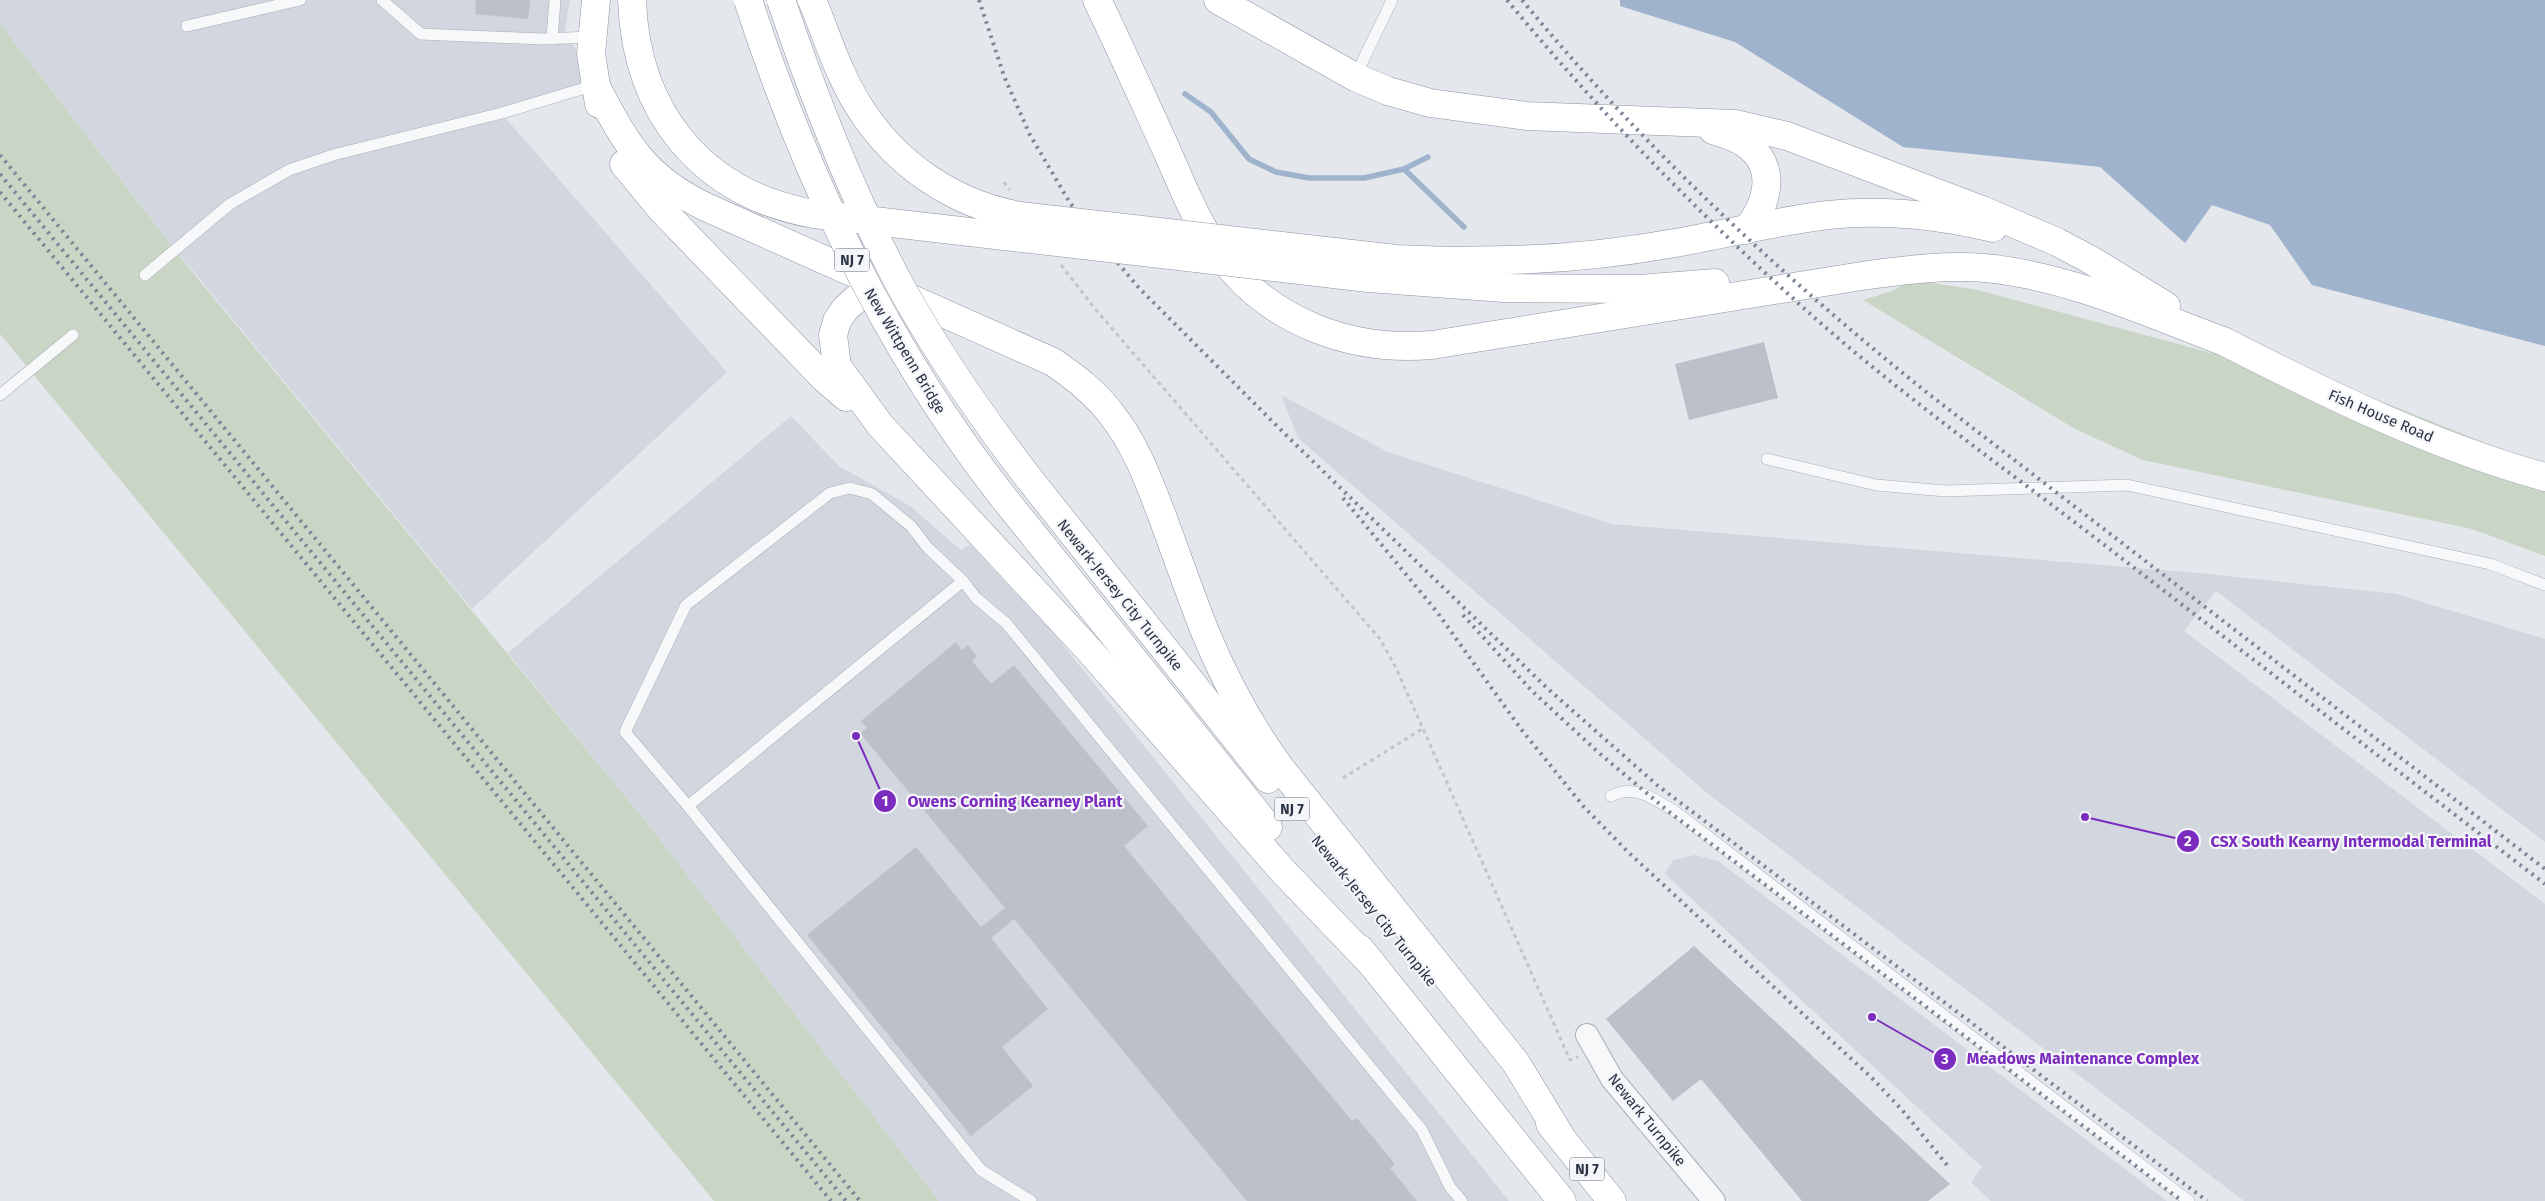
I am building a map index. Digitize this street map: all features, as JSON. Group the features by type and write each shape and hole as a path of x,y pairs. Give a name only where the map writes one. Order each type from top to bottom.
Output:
{"main road":[{"path":"596,0 591,37 595,86 612,144 644,190 824,378 880,425"},
{"path":"632,0 633,29 641,68 658,107 680,140 707,168 742,191 777,206 814,214 1368,278 1504,288 1638,289 1757,280 1866,266 1918,269 1983,268 2049,278 2096,293 2223,341"},
{"name":"New Wittpenn Bridge","path":"748,0 772,72 811,172 855,266 934,399 1003,496"},
{"name":"New Wittpenn Bridge","path":"781,0 835,145 866,218 892,270 952,372 1027,476"},
{"path":"812,0 844,78 869,121 907,163 937,184 969,202 1003,213 1343,254 1451,262 1595,255 1812,218 1865,213 1923,215 1980,225 2012,234 2073,260 2223,341"},
{"path":"1097,0 1192,207 1212,243 1230,267 1266,301 1294,319 1324,332 1372,345 1402,347 1432,345 1918,269"},
{"path":"1218,0 1355,77 1408,97 1454,108 1526,116 1735,124 1774,131 1982,210 2057,242 2089,259 2223,341"},
{"path":"595,86 630,148 648,168 670,187 708,208 1053,362 1078,380 1112,414 1143,466 1206,634 1225,675 1258,736 1282,770 1516,1063 1562,1137"},
{"path":"1696,123 1746,144 1759,157 1764,166 1767,184 1764,202 1758,216 1746,230"},
{"path":"944,314 877,294 856,300 840,314 833,335 837,366 880,425 1089,650 1282,870 1372,964"},
{"name":"Fish House Road","path":"2223,341 2310,385 2398,425 2472,454 2545,477"},
{"name":"Newark-Jersey City Turnpike","path":"1027,476 1504,1073 1562,1137 1612,1201"},
{"name":"Newark-Jersey City Turnpike","path":"1003,496 1295,860 1372,964 1562,1201"}],"street":[{"name":"Newark Turnpike","path":"1591,1043 1612,1079 1714,1201"}],"lane":[{"path":"187,26 300,0"},
{"path":"382,0 421,34 552,39 591,37"},
{"path":"552,39 555,0"},
{"path":"1355,77 1392,0"},
{"path":"145,275 230,204 289,170 333,155 502,113 595,86"},
{"path":"0,395 73,335"},
{"path":"1767,459 1876,485 1946,491 2127,484 2490,564 2545,585"},
{"path":"1030,1201 981,1170 688,806 625,732 686,605 830,492 850,488 872,494 911,526 927,548 963,581 976,598 1006,623 1422,1130 1450,1187 1462,1201"},
{"path":"688,806 963,581"},
{"path":"1611,796 1622,790 1632,791 1643,794 1673,810 2189,1201"}],"path":[{"path":"1004,182 1015,197"},
{"path":"1057,259 1096,310 1380,639 1396,668 1570,1060 1591,1043"},
{"path":"1343,778 1422,729"}],"shaded area":[{"path":"0,0 570,0 565,30 595,85 502,114 727,372 472,609 175,249 0,24"},
{"path":"1281,395 1388,452 1612,524 2209,574 2396,594 2545,639 2545,842 2216,591 2184,631 2545,904 2545,1201 2244,1201 1706,792 1298,438"},
{"path":"791,416 839,466 910,506 961,550 970,544 1055,635 1509,1201 939,1201 643,818 508,653"},
{"path":"1695,855 1718,861 2167,1201 1991,1201 1971,1182 1982,1167 1665,874 1673,860"}],"green space":[{"path":"0,24 190,269 643,818 939,1201 714,1201 0,334"},
{"path":"1912,280 1978,290 2363,394 2545,467 2545,556 2472,529 2143,460 2075,429 1863,300 1892,291"}],"water":[{"path":"1620,0 2545,0 2545,346 2312,285 2270,225 2212,205 2185,243 2100,167 1903,147 1735,42 1620,6"}],"building":[{"path":"476,0 530,0 528,19 475,14"},
{"path":"1764,342 1778,398 1689,420 1675,364"},
{"path":"956,642 962,650 968,645 977,656 972,661 991,684 1014,665 1148,826 1124,846 1352,1121 1357,1118 1395,1164 1390,1168 1417,1201 1247,1201 1014,919 991,938 1048,1009 1002,1047 1033,1086 971,1136 807,935 916,847 981,927 1005,908 860,733 867,728 861,721"},
{"path":"1694,946 1950,1184 1928,1201 1802,1201 1701,1079 1673,1101 1606,1019"}],"waterway":[{"path":"1185,94 1211,112 1249,159 1276,172 1309,178 1364,178 1404,169 1428,157"},
{"path":"1404,169 1464,227"}],"railway":[{"path":"979,0 1004,76 1030,135 1070,203 1139,288 1293,442 1547,688 1657,785 2207,1201"},
{"path":"1507,0 1575,80 1683,194 1835,336 1915,401 2545,884"},
{"path":"1522,0 1568,54 1665,158 1820,304 1930,395 2545,869"},
{"path":"0,155 860,1201"},
{"path":"0,174 846,1201"},
{"path":"0,192 831,1201"},
{"path":"1343,498 1437,612 1521,729 1584,807 1628,852 1872,1078 1903,1111 1947,1165"},
{"path":"1463,615 1532,691 1599,753 1668,811 2182,1201"}],"place":[{"name":"Owens Corning Kearney Plant","path":"856,736"},
{"name":"CSX South Kearny Intermodal Terminal","path":"2085,817"},
{"name":"Meadows Maintenance Complex","path":"1872,1017"}]}
